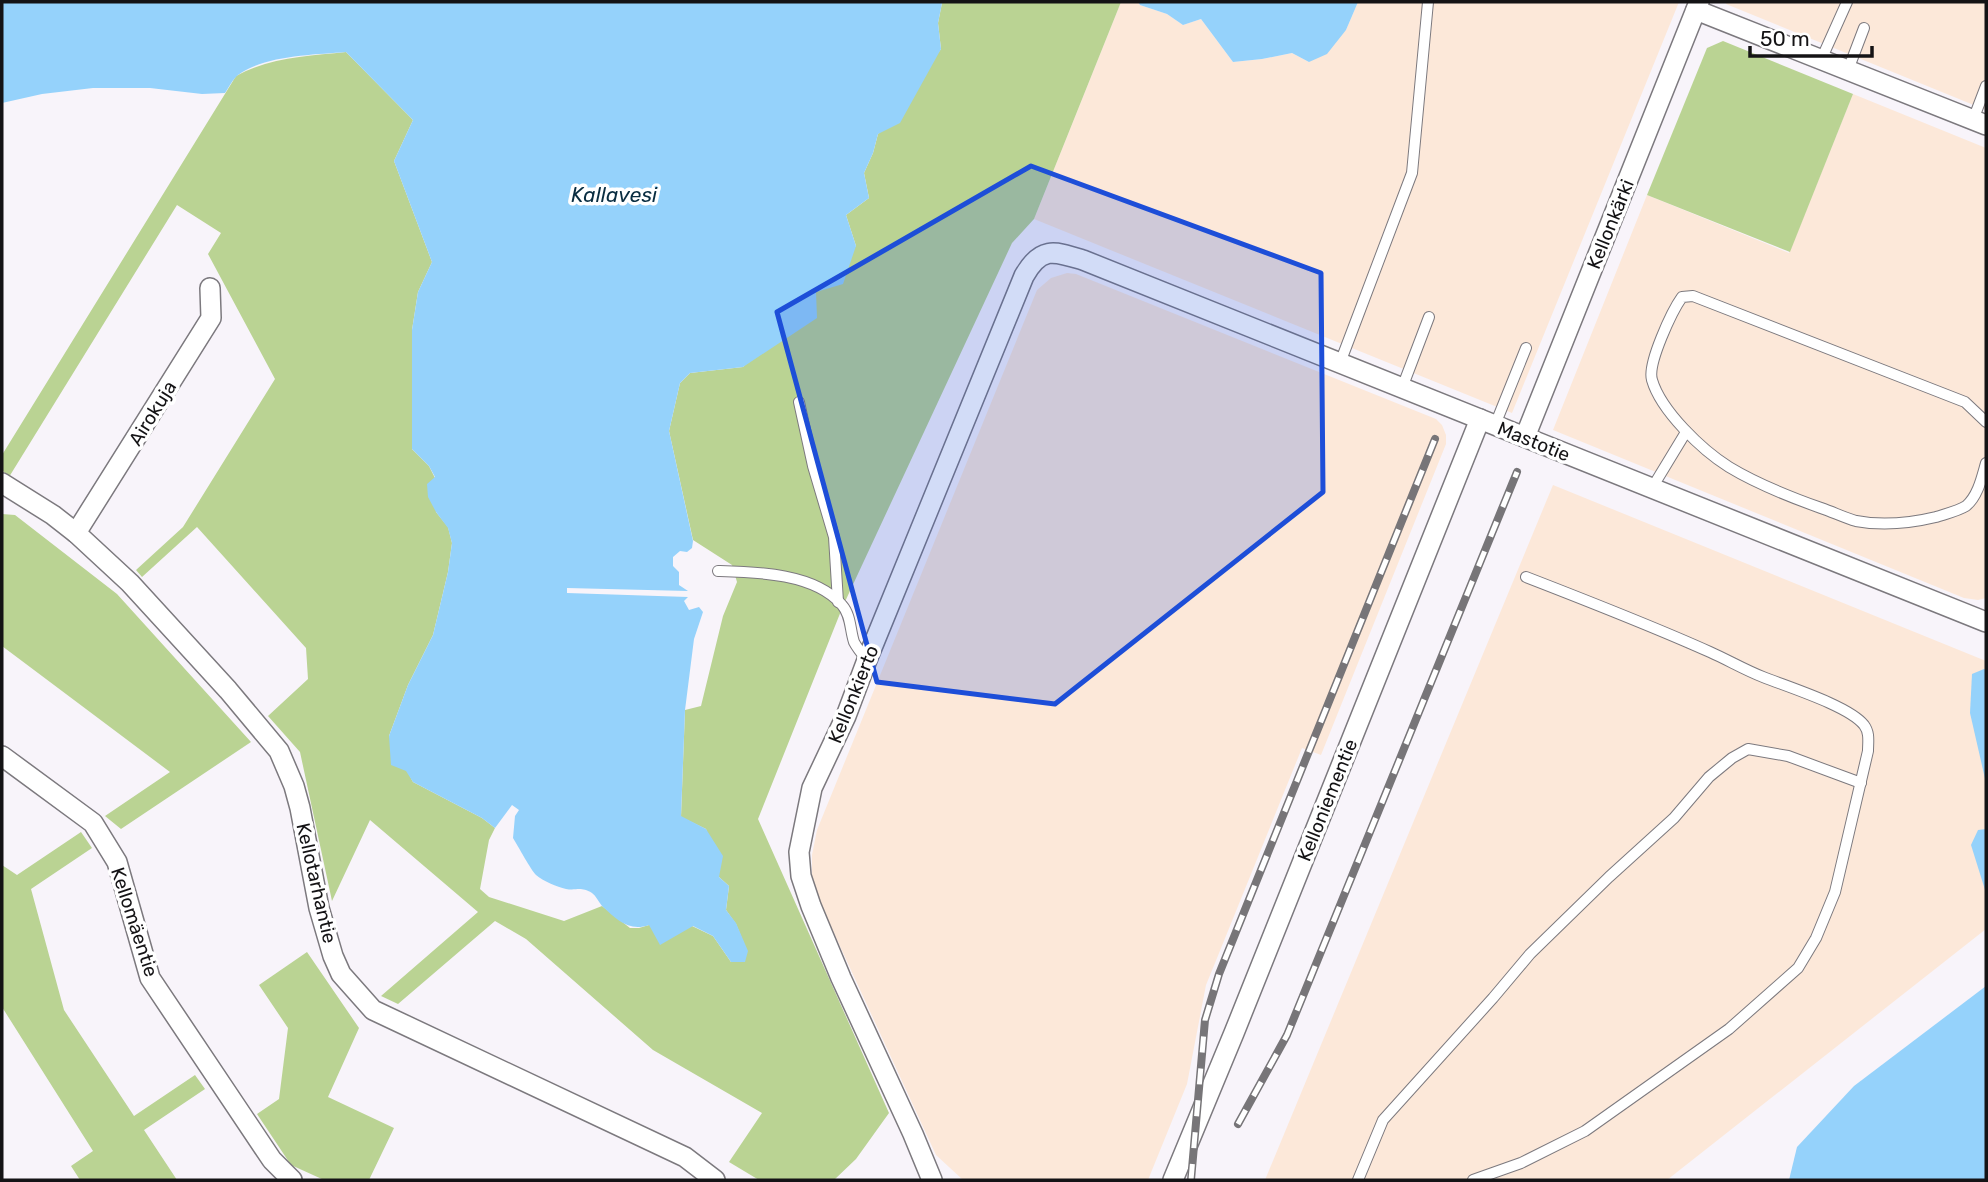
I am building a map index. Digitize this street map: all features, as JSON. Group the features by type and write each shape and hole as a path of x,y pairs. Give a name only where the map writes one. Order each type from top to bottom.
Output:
{"street":[{"name":"Kellonkärki","path":"1525,437 1698,6 1821,60 1980,122"},
{"name":"Kellonkierto","path":"932,1180 914,1134 811,906 801,876 799,852 812,788 846,716 1024,276 1030,264 1041,254 1052,252 1083,260"},
{"name":"Mastotie","path":"1083,260 1986,622"},
{"name":"Airokuja","path":"76,533 211,318 210,288"},
{"name":"Kelloniementie","path":"1173,1180 1487,422"},
{"name":"Kellotarhantie","path":"2,483 53,515 130,583 228,690 279,751 300,808 319,908 333,956 341,974 373,1010 685,1157 715,1180"},
{"name":"Kellomäentie","path":"2,756 93,823 117,862 150,978 272,1160 292,1180"}],"lane":[{"path":"1340,363 1412,173 1429,2"},
{"path":"1821,60 1847,2"},
{"path":"1847,70 1864,28"},
{"path":"1980,122 1986,86"},
{"path":"1986,422 1965,402 1693,296 1682,297 1675,307 1651,367 1651,379 1660,400 1686,432 1728,466 1787,496 1855,520 1877,523 1919,521 1965,506 1974,496 1986,463"},
{"path":"1402,388 1429,317"},
{"path":"1487,422 1526,348"},
{"path":"799,402 813,466 834,537 838,602"},
{"path":"1652,488 1686,432"},
{"path":"718,571 783,575 827,592 843,606 855,644 867,660"},
{"path":"1473,1180 1521,1163 1585,1131 1729,1029 1798,968 1816,938 1835,892 1868,751 1868,732 1865,726 1847,712 1590,601 1527,577"},
{"path":"1358,1180 1383,1120 1530,954 1674,818 1709,776 1748,749 1788,756 1861,783"}],"highlighted area":[{"path":"1031,166 1321,273 1323,492 1055,704 877,682 777,312"}],"shaded area":[{"path":"1121,2 1138,2 1167,14 1183,25 1201,19 1233,62 1292,53 1309,62 1346,30 1358,2 1679,2 1512,413 1034,219"},
{"path":"1986,2 1986,110 1726,4"},
{"path":"1853,94 1986,148 1986,598 1964,598 1553,430 1647,195 1789,253"},
{"path":"1067,273 1076,274 1436,419 1446,435 1446,444 1321,755 1302,748 1206,985 1187,1084 1148,1180 963,1180 936,1155 816,894 812,876 812,855 817,830 1037,290 1051,278"},
{"path":"1553,485 1986,661 1986,929 1667,1180 1265,1180"}],"green space":[{"path":"944,2 1121,2 1034,219 1012,243 843,606 758,819 889,1113 856,1159 834,1180 759,1180 729,1162 762,1113 653,1050 526,939 495,921 398,1004 381,996 478,912 370,820 332,901 300,752 268,716 308,679 306,648 197,527 142,577 136,570 183,527 275,379 208,254 221,233 177,205 9,477 2,470 2,455 236,76 276,61 346,52 413,120 394,161 432,262 418,292 412,330 412,449 429,466 435,478 436,512 448,527 452,543 433,635 408,685 389,736 413,782 482,818 495,828 489,840 480,889 489,897 564,921 602,906 630,928 649,925 692,926 713,936 731,962 747,951 736,924 726,910 729,886 719,877 706,829 681,817 685,710 701,706 723,616 737,582 732,565 693,540 669,431 680,383 690,373 743,367 816,292 856,246 846,215 869,198 864,173 878,134 941,49 938,23"},
{"path":"1723,41 1853,94 1790,252 1647,195 1707,48"},
{"path":"2,514 15,515 117,594 251,742 121,829 105,816 170,772 2,646"},
{"path":"81,832 92,848 31,889 64,1010 134,1116 195,1075 205,1089 144,1130 177,1180 80,1180 71,1166 93,1151 2,1007 2,865 17,875"},
{"path":"307,952 359,1028 328,1097 394,1128 369,1180 324,1180 291,1165 257,1114 279,1099 288,1028 259,985"}],"water":[{"name":"Kallavesi","path":"2,2 944,2 938,23 941,49 900,123 878,134 864,173 869,198 846,215 856,246 843,284 816,292 817,318 743,367 690,373 680,383 669,431 693,541 692,548 687,552 680,551 673,557 673,566 679,572 679,585 688,591 688,597 684,601 689,610 699,607 703,612 694,639 685,710 681,816 706,829 723,856 719,877 729,886 726,910 736,923 748,951 745,962 731,962 713,936 693,926 660,945 649,925 629,926 613,916 592,893 546,882 536,875 513,838 515,816 519,810 512,805 495,828 482,818 413,782 406,771 391,765 389,736 408,685 433,635 452,543 448,528 428,497 427,484 435,477 429,466 412,449 412,330 418,292 432,262 394,161 413,120 346,52 290,57 262,63 238,75 225,93 202,94 150,88 93,88 42,94 2,103"},
{"path":"1138,2 1358,2 1346,30 1327,54 1309,62 1292,53 1233,62 1201,19 1183,25 1167,14"},
{"path":"1984,669 1986,783 1970,713 1972,674"},
{"path":"1986,829 1986,893 1971,845 1978,830"},
{"path":"1986,986 1986,1180 1789,1180 1797,1147 1854,1086"}],"pier":[{"path":"567,588 688,591 688,597 567,593"}],"railway":[{"path":"1191,1180 1205,1020 1219,974 1435,439"},
{"path":"1238,1124 1287,1035 1517,472"}]}
